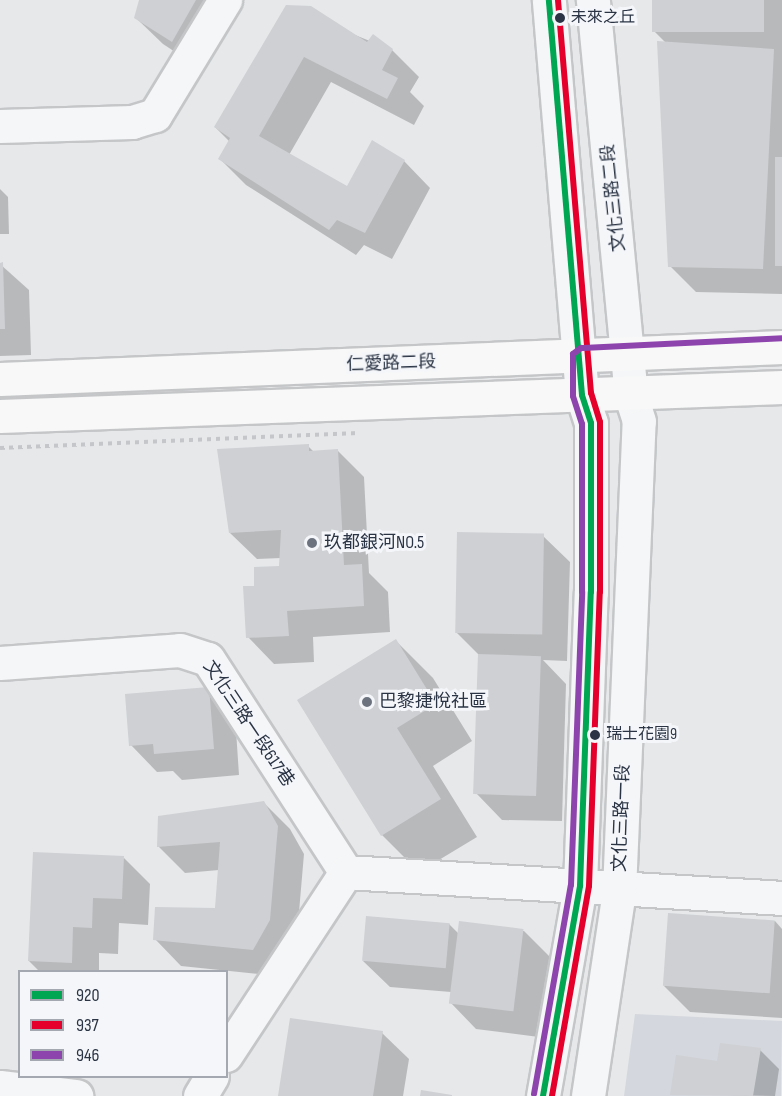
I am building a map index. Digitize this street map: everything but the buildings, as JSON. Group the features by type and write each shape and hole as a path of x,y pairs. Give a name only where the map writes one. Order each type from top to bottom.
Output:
{"main road":[{"name":"仁愛路二段","path":"0,379 630,356 782,347"},
{"path":"0,417 582,395 631,396 782,387"}],"street":[{"path":"0,126 132,122 155,115 225,0"},
{"path":"543,1096 580,886 591,536 591,423 582,395 581,357 549,0"},
{"name":"文化三路二段","path":"593,0 630,356 631,396"},
{"name":"文化三路一段","path":"588,1096 619,891 639,421 631,396"},
{"name":"文化三路一段617巷","path":"0,663 180,650 208,659 346,872"},
{"path":"228,1052 346,872 580,886 619,891 782,898"},
{"path":"200,1096 211,1078"},
{"path":"0,1087 76,1096"}],"shaded area":[{"path":"635,1014 782,1021 781,1096 624,1096"}],"transit line":[{"name":"920","path":"543,1096 580,886 591,592 591,423 582,395 549,0"},
{"name":"937","path":"552,1096 589,886 600,592 600,422 591,393 558,0"},
{"name":"946","path":"534,1094 571,885 582,592 582,424 573,396 573,354 581,348 782,338"}],"place":[{"name":"未來之丘","path":"560,18"},
{"name":"玖都銀河NO.5","path":"312,543"},
{"name":"巴黎捷悅社區","path":"367,702"},
{"name":"瑞士花園9","path":"595,735"}]}
